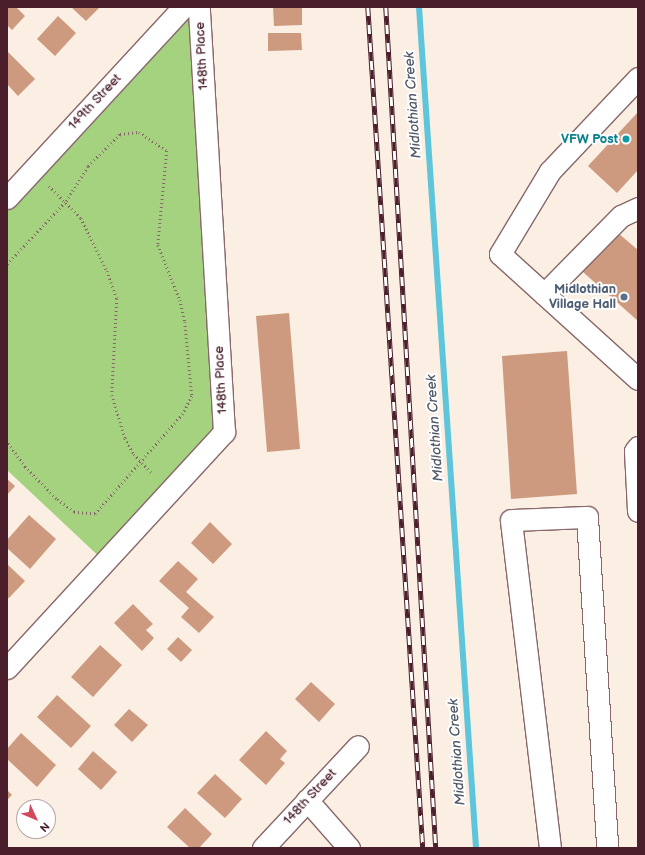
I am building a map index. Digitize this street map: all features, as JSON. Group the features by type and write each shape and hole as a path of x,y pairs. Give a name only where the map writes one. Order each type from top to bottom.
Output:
{"street":[{"name":"149th Street","path":"7,198 183,7"},
{"name":"148th Place","path":"7,668 224,432 199,7"},
{"path":"638,78 550,171 500,254 638,379"},
{"path":"544,294 622,216 638,208"},
{"path":"636,449 638,511"},
{"path":"550,848 512,520 587,516 607,848"},
{"name":"148th Street","path":"263,848 358,746"},
{"path":"307,800 349,848"}],"path":[{"path":"7,264 66,201 88,166 120,134 139,132 168,151 158,245 180,300 192,396 183,414 95,514 74,512 25,467 7,442"},
{"path":"49,186 66,201 95,242 116,299 112,396 125,438 141,462 152,473"}],"green space":[{"path":"183,7 199,7 224,432 105,562 7,470 7,198"}],"building":[{"path":"7,7 16,7 25,16 12,30 7,25"},
{"path":"71,7 100,7 86,21"},
{"path":"273,7 302,7 302,25 274,26"},
{"path":"58,16 76,33 55,56 37,39"},
{"path":"268,33 301,33 302,50 268,51"},
{"path":"7,51 35,79 18,96 7,84"},
{"name":"VFW Post","path":"638,112 638,170 617,193 588,166"},
{"name":"Midlothian Village Hall","path":"618,233 638,250 638,321 583,272"},
{"path":"289,313 300,449 267,452 256,316"},
{"path":"567,351 577,494 511,499 502,356"},
{"path":"7,479 15,486 7,495"},
{"path":"29,515 56,539 30,569 7,548 7,540"},
{"path":"210,522 232,544 213,564 191,543"},
{"path":"178,561 198,579 186,592 214,617 199,633 181,617 189,608 159,581"},
{"path":"7,564 25,581 9,598 7,597"},
{"path":"133,604 153,624 146,630 154,638 142,651 114,623"},
{"path":"178,637 192,650 181,662 167,649"},
{"path":"100,645 122,665 93,697 71,677"},
{"path":"311,682 335,704 319,722 295,699"},
{"path":"57,695 91,726 71,748 37,717"},
{"path":"129,709 148,725 132,742 114,725"},
{"path":"266,731 287,751 280,759 285,763 266,785 239,760"},
{"path":"21,733 56,765 37,787 7,759 7,749"},
{"path":"93,751 117,772 101,790 78,769"},
{"path":"215,774 242,799 225,818 197,793"},
{"path":"7,790 12,795 7,800"},
{"path":"185,808 212,834 199,848 190,848 167,827"}],"waterway":[{"name":"Midlothian Creek","path":"419,7 476,848"}],"railway":[{"path":"368,7 423,848"},
{"path":"386,7 436,848"}],"place":[{"name":"VFW Post","path":"626,139"},
{"name":"Midlothian Village Hall","path":"624,297"}]}
